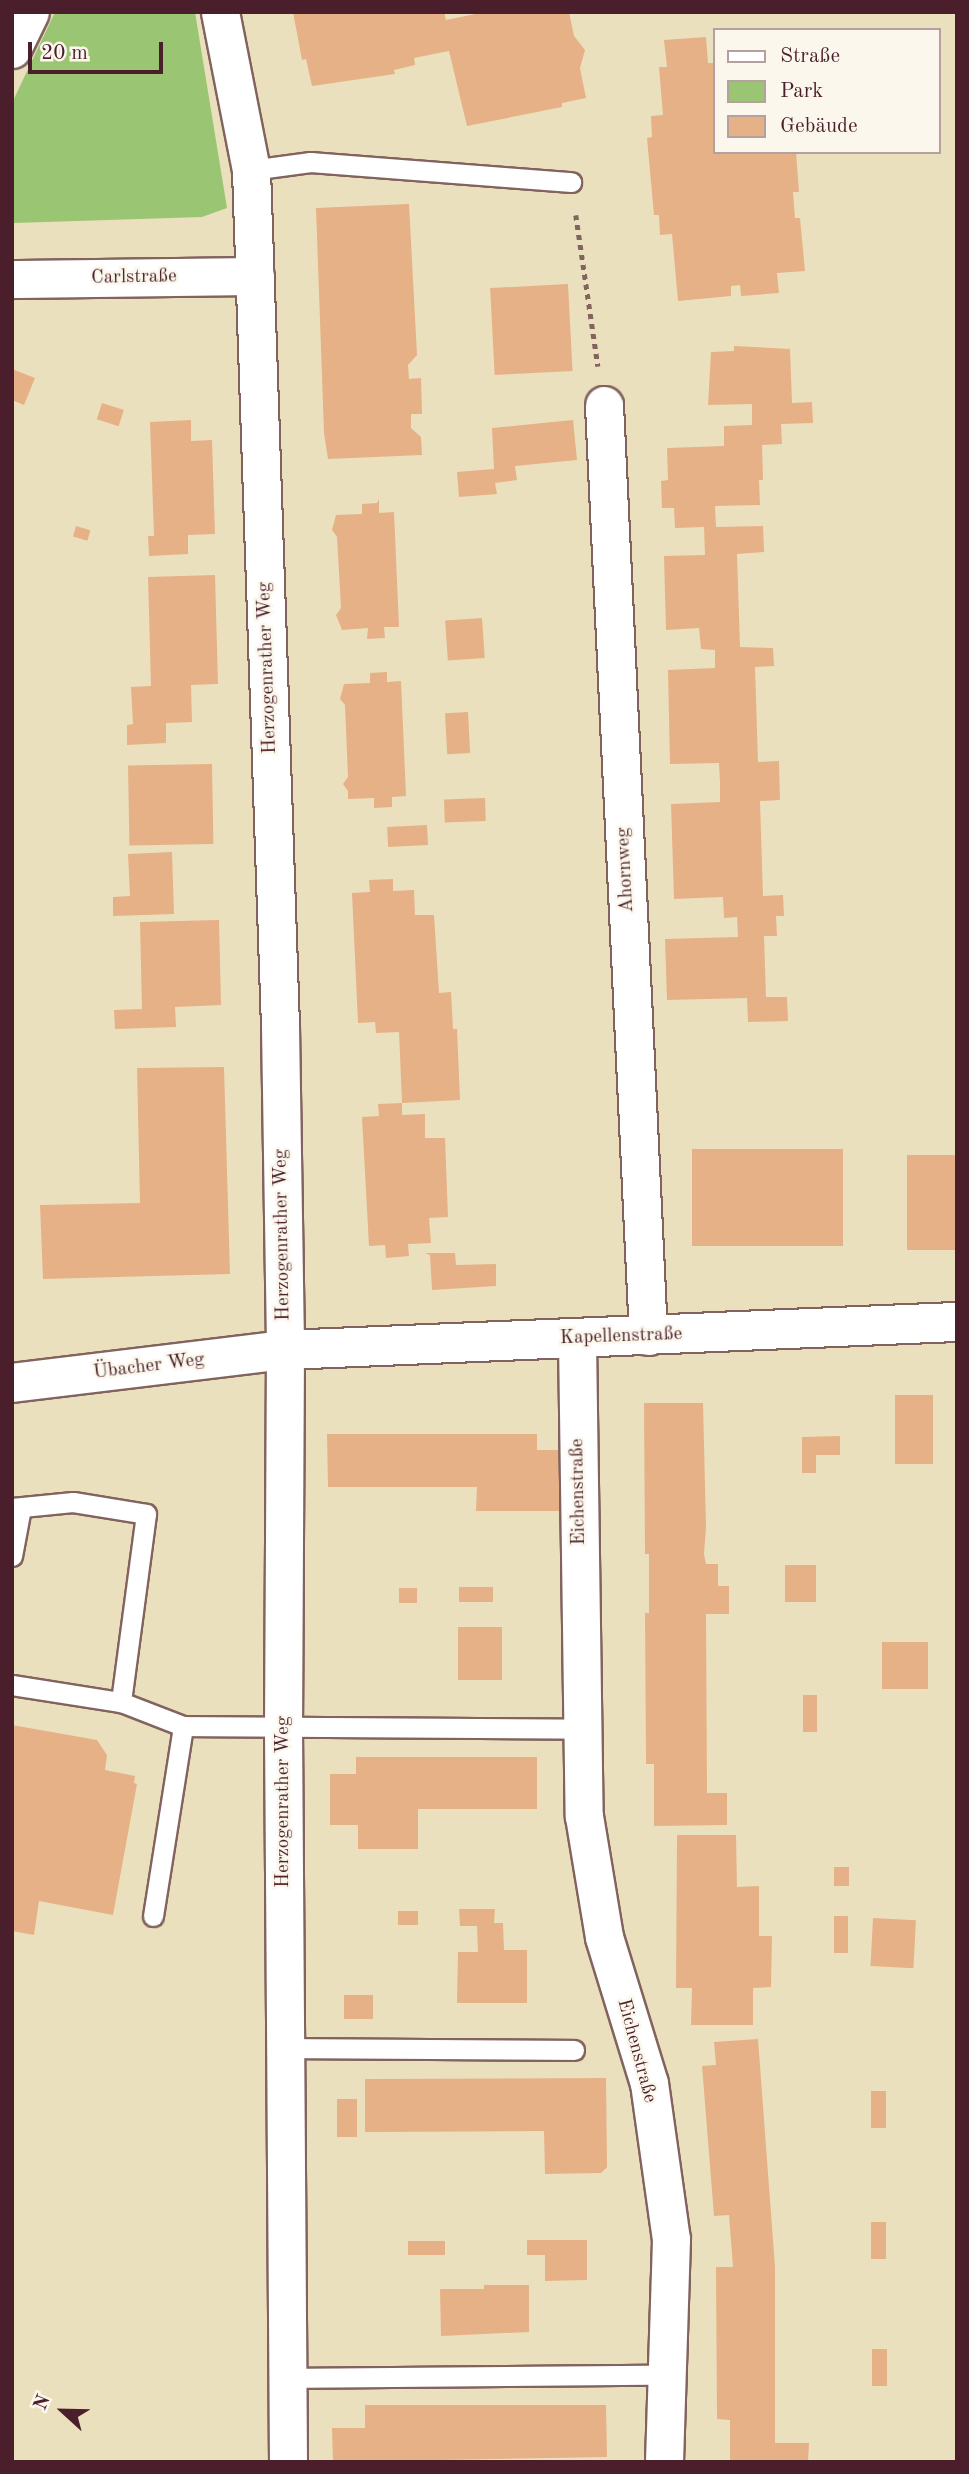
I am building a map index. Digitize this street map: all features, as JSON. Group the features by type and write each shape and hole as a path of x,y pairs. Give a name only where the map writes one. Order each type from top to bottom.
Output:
{"street":[{"path":"12,49 30,12"},
{"name":"Herzogenrather Weg","path":"220,12 251,170 280,1026 285,1350 288,2462"},
{"name":"Carlstraße","path":"12,279 255,276"},
{"name":"Ahornweg","path":"604,405 648,1336"},
{"name":"Kapellenstraße","path":"285,1350 957,1322"},
{"name":"Eichenstraße","path":"577,1339 584,1816 604,1937 649,2083 671,2239 664,2462"},
{"name":"Übacher Weg","path":"12,1383 285,1350"}],"lane":[{"path":"251,170 310,162 571,182"},
{"path":"12,1556 17,1508 73,1502 146,1514 121,1702"},
{"path":"12,1685 121,1702 183,1726 582,1729"},
{"path":"153,1916 183,1726"},
{"path":"285,2049 574,2050"},
{"path":"288,2378 668,2375"}],"path":[{"path":"571,182 604,405"}],"green space":[{"path":"55,12 195,12 227,208 202,217 14,223 12,103"}],"building":[{"path":"293,12 444,12 446,20 485,12 569,12 574,36 585,50 580,68 586,98 562,103 562,107 467,126 449,51 414,58 415,65 394,70 395,74 312,86 306,59 302,60"},
{"path":"706,37 708,63 713,63 713,154 796,154 799,192 793,192 795,218 800,218 805,271 777,273 779,293 741,296 740,285 731,286 731,296 678,301 672,234 660,235 659,215 654,215 647,138 652,137 651,116 663,115 659,67 667,67 664,40"},
{"path":"409,204 417,355 408,365 409,379 421,378 422,414 411,414 411,428 421,437 422,455 328,459 324,433 316,208"},
{"path":"568,284 573,371 495,375 490,288"},
{"path":"734,346 790,349 792,403 812,402 813,423 781,424 782,444 762,445 763,480 759,480 760,505 715,506 716,527 763,526 764,552 737,554 740,647 773,648 774,666 755,667 758,762 779,761 780,800 760,801 763,896 783,895 784,916 776,916 777,936 764,936 766,997 787,997 788,1021 748,1022 747,998 667,1000 665,939 738,937 737,917 724,918 723,897 674,899 671,804 720,802 720,783 719,763 670,764 668,670 715,668 715,650 701,649 699,628 666,630 664,556 705,555 704,527 675,528 674,508 662,508 661,481 668,480 667,448 724,446 724,426 752,425 752,404 708,405 711,352 734,351"},
{"path":"12,369 35,378 24,405 12,400"},
{"path":"102,403 124,410 119,426 97,419"},
{"path":"191,420 191,441 212,440 215,534 188,535 188,554 149,556 148,536 154,536 150,422"},
{"path":"573,420 577,460 515,466 517,480 495,483 497,494 459,497 457,472 494,469 492,428"},
{"path":"379,499 379,513 394,512 399,627 384,627 385,638 367,639 368,628 342,630 336,615 341,608 337,537 332,530 336,515 362,514 362,504 377,503"},
{"path":"76,526 90,530 87,541 73,537"},
{"path":"215,575 218,684 191,685 192,722 166,723 166,743 127,745 127,725 133,724 131,687 151,686 148,577"},
{"path":"482,618 485,658 448,660 445,621"},
{"path":"387,672 387,682 401,681 406,796 392,797 392,807 374,808 374,798 348,799 348,791 343,784 348,777 345,705 340,699 344,684 370,683 370,673"},
{"path":"468,712 470,753 447,754 445,713"},
{"path":"212,764 213,844 129,845 128,765"},
{"path":"485,798 486,821 445,822 444,799"},
{"path":"427,825 428,845 388,847 387,827"},
{"path":"172,852 174,914 113,916 113,897 130,896 128,854"},
{"path":"393,879 393,891 414,890 415,915 434,915 439,993 451,992 453,1029 457,1029 460,1100 402,1103 399,1032 376,1033 375,1022 358,1023 352,893 370,892 369,880"},
{"path":"219,920 221,1005 175,1007 176,1027 115,1029 114,1010 142,1009 140,922"},
{"path":"224,1067 230,1274 43,1279 40,1205 140,1203 137,1068"},
{"path":"402,1103 402,1115 425,1114 425,1138 445,1138 448,1217 429,1218 431,1243 408,1244 409,1256 386,1258 385,1245 369,1246 362,1117 379,1116 378,1104"},
{"path":"692,1149 843,1149 843,1246 692,1246"},
{"path":"907,1155 957,1155 957,1250 907,1250"},
{"path":"425,1253 455,1253 456,1265 496,1264 496,1286 432,1290 430,1255"},
{"path":"895,1395 933,1395 933,1464 895,1464"},
{"path":"644,1403 703,1403 706,1527 704,1554 706,1564 718,1564 718,1586 729,1586 729,1614 706,1614 707,1793 727,1793 727,1825 654,1826 654,1764 646,1764 645,1613 649,1613 649,1554 645,1554"},
{"path":"327,1434 537,1434 537,1450 564,1450 564,1511 476,1511 477,1487 328,1487"},
{"path":"840,1436 840,1455 816,1455 816,1473 802,1473 802,1437"},
{"path":"785,1565 816,1565 816,1602 785,1602"},
{"path":"459,1587 493,1587 493,1602 459,1602"},
{"path":"399,1588 417,1588 417,1603 399,1603"},
{"path":"458,1627 502,1627 502,1680 458,1680"},
{"path":"882,1642 928,1642 928,1689 882,1689"},
{"path":"803,1695 817,1695 817,1732 803,1732"},
{"path":"12,1725 97,1740 107,1755 105,1770 135,1776 134,1783 137,1784 113,1915 39,1901 34,1935 12,1931"},
{"path":"356,1757 537,1757 537,1809 418,1809 418,1849 358,1849 358,1825 330,1825 330,1774 356,1774"},
{"path":"677,1835 736,1835 737,1887 759,1886 759,1936 772,1936 771,1987 753,1988 753,2025 691,2025 692,1988 676,1988"},
{"path":"834,1867 849,1867 849,1886 834,1886"},
{"path":"459,1909 495,1909 494,1923 503,1923 504,1950 527,1950 527,2003 457,2003 458,1952 478,1952 477,1926 460,1926"},
{"path":"398,1911 418,1911 418,1925 398,1925"},
{"path":"834,1916 848,1916 848,1953 834,1953"},
{"path":"873,1918 916,1920 913,1968 870,1966"},
{"path":"344,1995 373,1995 373,2019 344,2019"},
{"path":"758,2039 775,2267 775,2443 809,2443 808,2462 730,2462 730,2420 717,2419 716,2267 733,2267 729,2215 714,2216 702,2066 716,2065 714,2042"},
{"path":"606,2078 607,2167 601,2173 545,2174 544,2131 365,2132 365,2079"},
{"path":"871,2091 886,2091 886,2128 871,2128"},
{"path":"337,2099 357,2099 357,2137 337,2137"},
{"path":"871,2222 886,2222 886,2259 871,2259"},
{"path":"527,2240 587,2240 587,2280 545,2281 545,2255 527,2255"},
{"path":"408,2241 445,2241 445,2255 408,2255"},
{"path":"484,2285 529,2285 529,2332 441,2336 440,2289 484,2289"},
{"path":"872,2349 887,2349 887,2386 872,2386"},
{"path":"365,2405 606,2405 607,2457 333,2462 332,2428 365,2428"}]}
